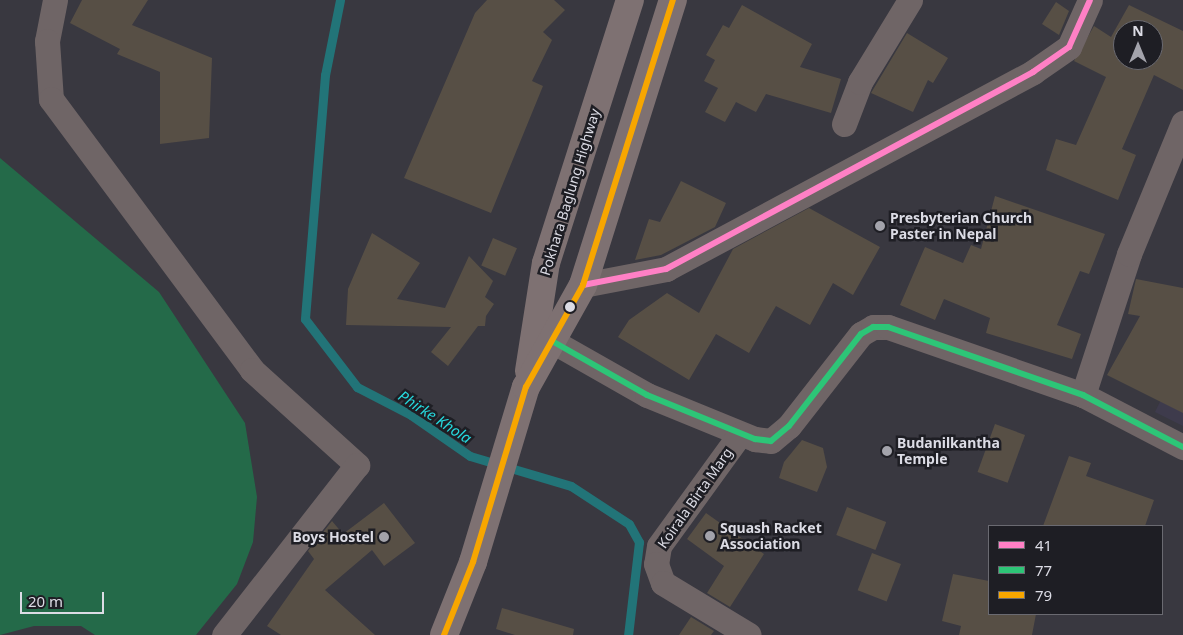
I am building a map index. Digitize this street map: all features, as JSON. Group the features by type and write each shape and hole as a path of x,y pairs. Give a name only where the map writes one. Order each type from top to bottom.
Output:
{"highway":[{"name":"Pokhara Baglung Highway","path":"526,387 546,263 630,0"},
{"path":"444,635 473,562 526,387 583,285 673,0"},
{"path":"462,635 473,562"}],"street":[{"path":"55,0 47,41 51,98 252,370 357,465 224,635"},
{"path":"844,124 860,82 910,0"},
{"path":"583,285 666,269 1033,72 1069,47 1090,0"},
{"path":"1083,395 1130,254 1183,123"},
{"path":"552,341 647,395 740,434 771,441 788,426 861,334 873,327 888,327 1083,395 1183,447"},
{"name":"Koirala Birta Marg","path":"740,434 658,546 656,564 664,583 749,635"}],"shaded area":[{"path":"1183,355 1183,426 1155,412"}],"green space":[{"path":"0,158 159,292 245,423 257,497 253,542 237,584 196,635 95,635 81,626 34,626 0,635"}],"building":[{"path":"82,0 148,0 132,25 212,58 209,138 160,144 160,72 117,54 120,49 70,23"},
{"path":"487,0 554,0 565,10 543,32 552,40 532,81 543,86 491,213 404,178 475,13"},
{"path":"1056,2 1069,11 1059,35 1042,24"},
{"path":"742,5 812,44 800,67 841,79 831,113 766,94 756,112 736,102 725,122 705,112 718,88 704,81 715,60 706,55 723,25 729,28"},
{"path":"1129,5 1160,20 1121,20"},
{"path":"1163,21 1183,31 1183,90 1154,75 1122,149 1136,155 1118,200 1046,170 1056,139 1076,145 1106,77 1074,61 1094,26 1111,37 1113,33 1113,70 1163,70"},
{"path":"907,33 948,58 933,83 928,80 913,112 871,93"},
{"path":"681,181 726,203 715,227 661,255 635,260 649,219 660,222"},
{"path":"995,196 1105,234 1089,274 1080,271 1057,325 1081,334 1072,359 986,333 990,318 944,299 935,320 900,305 925,247 963,263 971,245 981,249"},
{"path":"809,208 880,247 853,295 833,283 810,325 776,306 749,353 716,334 689,380 618,337 629,320 667,293 699,313 733,249"},
{"path":"372,233 420,263 397,299 445,308 469,256 493,281 485,297 494,304 486,316 485,326 478,326 448,366 431,352 451,327 346,325 348,289"},
{"path":"493,238 517,248 505,276 481,266"},
{"path":"1136,279 1183,288 1183,413 1107,375 1140,316 1128,314"},
{"path":"995,424 1025,435 1008,483 978,472"},
{"path":"802,440 823,448 827,467 817,492 779,478 784,462"},
{"path":"1069,456 1091,463 1086,476 1154,500 1145,525 1043,525"},
{"path":"384,503 415,543 384,566 372,550 325,590 375,635 281,635 267,626 314,559 308,551 332,521 343,534"},
{"path":"847,507 886,522 875,550 836,535"},
{"path":"706,513 764,554 730,607 707,593 724,566 687,539"},
{"path":"872,553 901,564 887,601 858,590"},
{"path":"953,574 988,581 988,615 1036,615 1032,635 959,635 961,626 942,621"},
{"path":"502,608 574,629 573,635 515,635 496,629"},
{"path":"691,617 714,631 711,635 679,635"}],"waterway":[{"name":"Phirke Khola","path":"340,0 325,75 305,319 357,387 411,415 470,456 571,486 629,524 639,542 628,635"}],"transit line":[{"name":"79","path":"444,635 473,562 526,387 583,285 673,0"},
{"name":"41","path":"583,285 666,269 1033,72 1069,47 1090,0"},
{"name":"77","path":"552,341 647,395 755,439 771,441 789,426 861,334 873,327 888,327 1083,395 1183,447"}],"place":[{"name":"Presbyterian Church Paster in Nepal","path":"880,226"},
{"name":"Budanilkantha Temple","path":"887,451"},
{"name":"Squash Racket Association","path":"710,536"},
{"name":"Boys Hostel","path":"384,537"}]}
